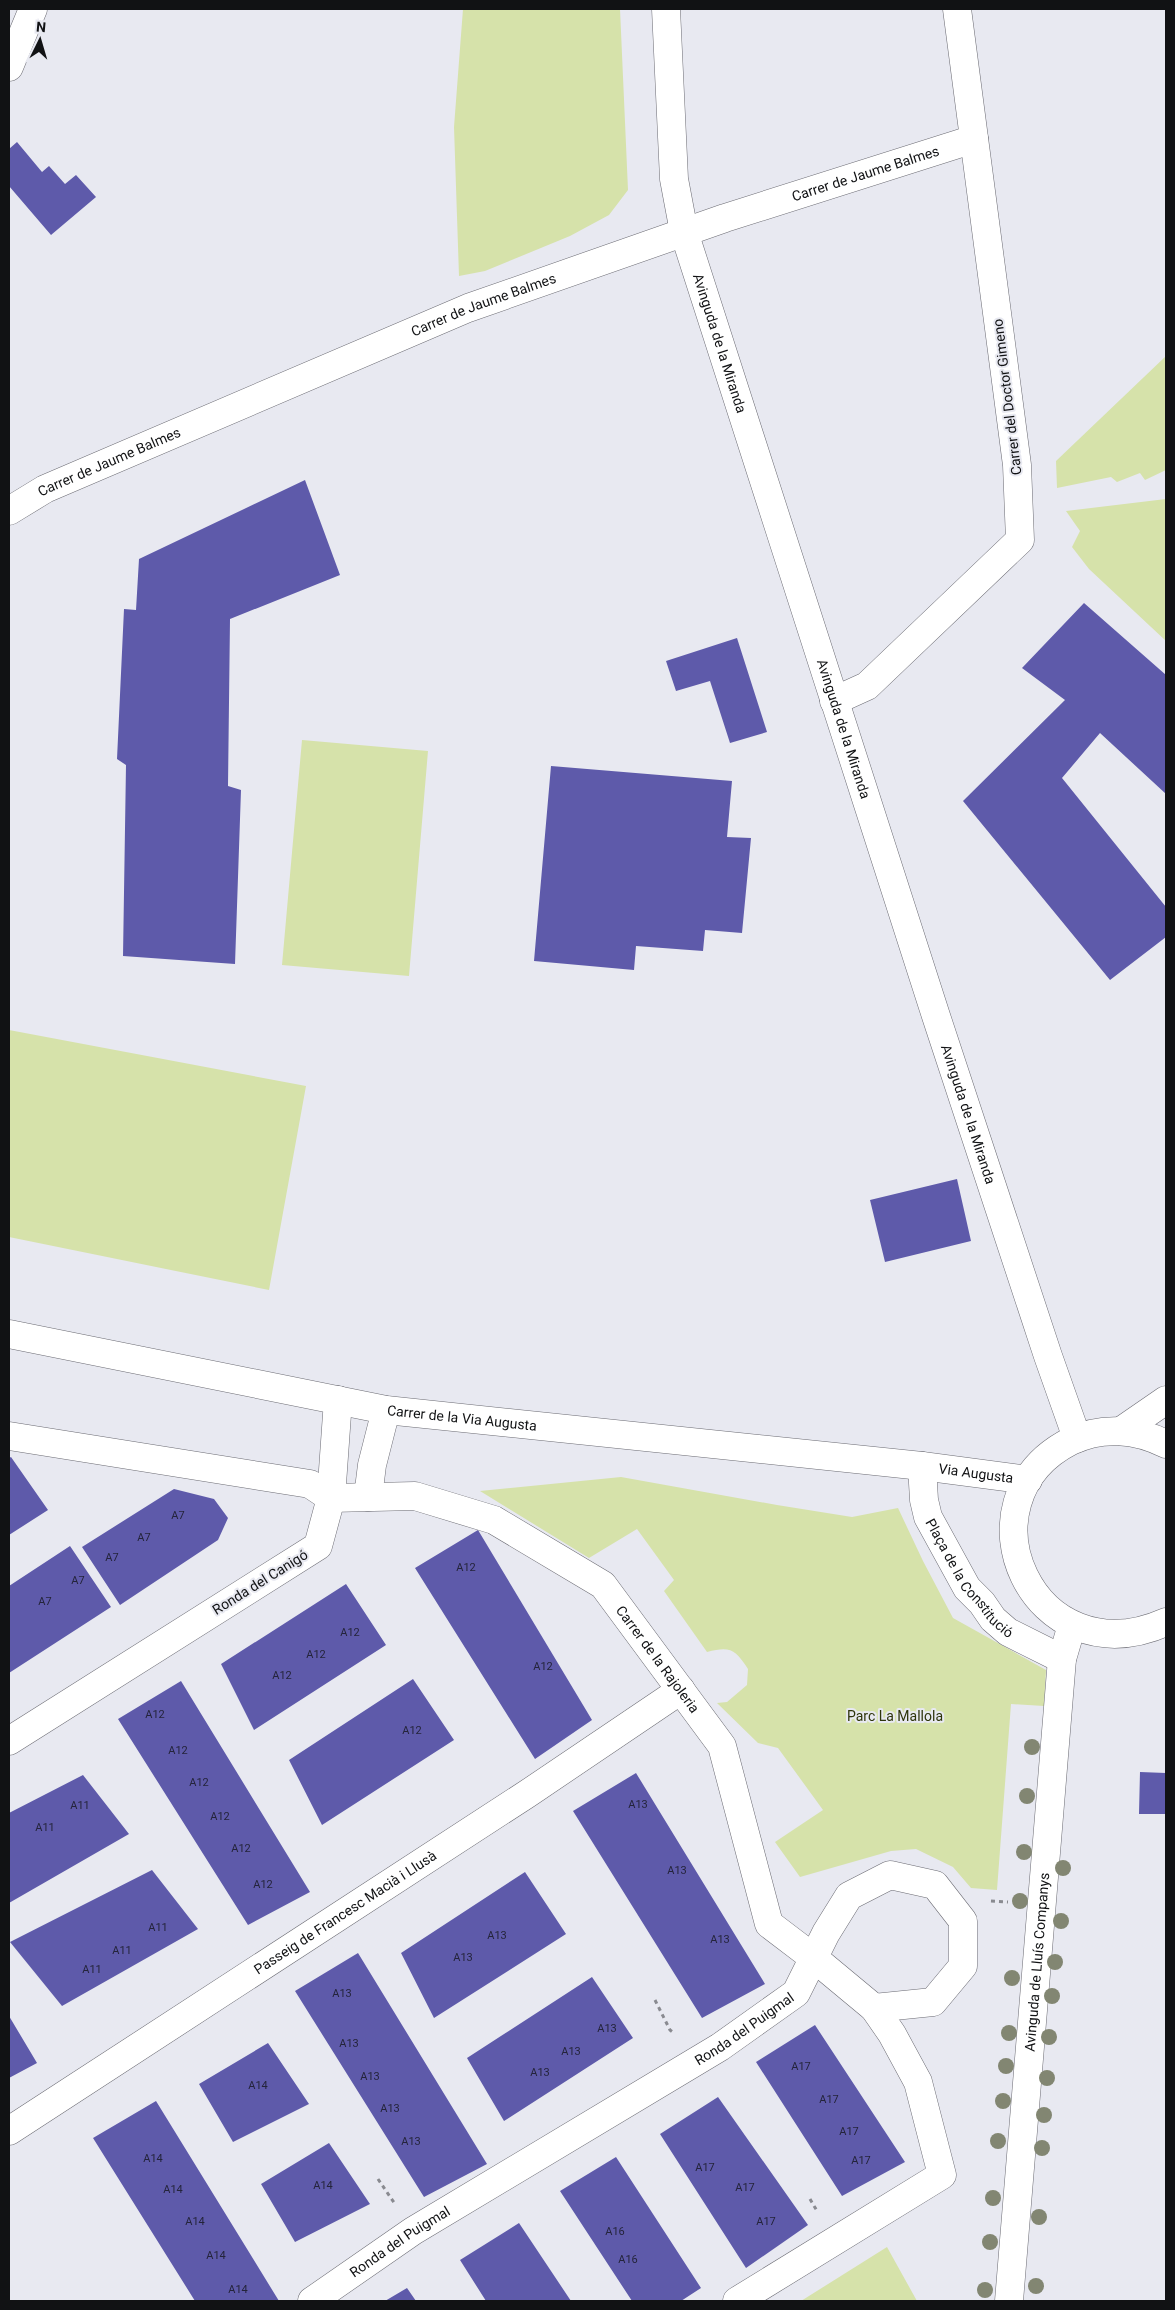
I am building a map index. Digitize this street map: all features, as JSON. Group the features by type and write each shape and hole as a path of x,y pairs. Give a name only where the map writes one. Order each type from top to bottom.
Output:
{"street":[{"path":"9,67 33,9"},
{"name":"Avinguda de la Miranda","path":"666,9 674,179 684,232 1044,1347 1077,1438"},
{"name":"Carrer del Doctor Gimeno","path":"834,701 866,686 1020,540 1016,465 957,9"},
{"name":"Carrer de Jaume Balmes","path":"9,511 45,489 468,308 684,232 974,138"},
{"name":"Carrer de la Via Augusta","path":"9,1334 386,1410 922,1466"},
{"path":"9,1436 310,1484 331,1498 338,1400"},
{"path":"1121,1431 1166,1400"},
{"path":"368,1497 372,1465 386,1410"},
{"path":"1166,1444 1138,1433 1121,1431 1099,1432 1077,1438 1049,1455 1028,1480 1019,1503 1014,1528 1018,1562 1024,1578 1044,1606 1072,1625 1087,1631 1119,1635 1136,1633 1166,1622"},
{"name":"Via Augusta","path":"922,1466 1028,1480"},
{"name":"Plaça de la Constitució","path":"922,1466 924,1500 928,1517 967,1588 982,1603 993,1619 1008,1632 1062,1659"},
{"name":"Carrer de la Rajoleria","path":"331,1498 416,1496 494,1520 603,1585 722,1746 768,1924 815,1959"},
{"name":"Ronda del Canigó","path":"9,1741 318,1546 331,1498"},
{"name":"Avinguda de Lluís Companys","path":"1009,2301 1062,1659 1072,1625"},
{"name":"Passeig de Francesc Macià i Llusà","path":"9,2131 519,1800 680,1690"},
{"path":"737,2301 942,2175 918,2082 892,2034 874,2008 815,1959 826,1933 849,1896 890,1876 935,1885 963,1921 963,1966 933,2002 874,2008"},
{"name":"Ronda del Puigmal","path":"312,2301 413,2231 720,2047 796,1993 815,1959"}],"green space":[{"path":"463,9 620,9 628,190 609,215 570,236 485,271 459,276 454,127"},
{"path":"1166,356 1166,470 1145,480 1140,473 1117,482 1111,477 1057,488 1056,461"},
{"path":"1166,499 1166,641 1089,569 1072,547 1080,531 1066,511"},
{"path":"302,740 428,751 409,976 282,965"},
{"path":"9,1030 306,1086 269,1290 9,1237"},
{"name":"Parc La Mallola","path":"621,1477 852,1517 898,1508 953,1618 1046,1670 1044,1706 1011,1704 997,1890 971,1888 953,1867 916,1849 891,1851 800,1877 775,1842 823,1810 778,1748 758,1743 717,1703 727,1702 747,1685 748,1669 735,1653 727,1649 707,1652 664,1591 674,1580 637,1529 589,1558 480,1491"},
{"path":"887,2247 917,2301 801,2301"}],"building":[{"path":"17,142 42,172 49,166 65,184 76,175 96,197 51,235 9,186 9,149"},
{"path":"305,480 340,575 230,619 228,786 241,790 235,964 123,956 126,765 117,759 124,609 136,610 139,559"},
{"path":"1084,603 1166,675 1166,794 1100,733 1062,778 1166,907 1166,937 1110,980 963,801 1065,700 1022,668"},
{"path":"737,638 767,732 730,743 710,681 676,691 666,661"},
{"path":"551,766 732,781 727,837 751,838 742,933 705,930 703,951 636,946 634,970 534,961"},
{"path":"957,1179 971,1241 885,1262 870,1200"},
{"path":"11,1457 48,1510 9,1535 9,1458"},
{"path":"174,1489 214,1499 228,1518 218,1540 120,1605 82,1547"},
{"path":"478,1530 592,1720 535,1759 415,1568"},
{"path":"70,1546 111,1607 9,1673 9,1586"},
{"path":"346,1584 386,1645 254,1730 221,1664"},
{"path":"413,1679 454,1740 322,1825 289,1760"},
{"path":"181,1681 310,1892 248,1925 118,1719"},
{"path":"1140,1772 1166,1773 1166,1814 1139,1814"},
{"path":"636,1773 765,1984 702,2018 573,1811"},
{"path":"83,1775 129,1834 9,1903 9,1813"},
{"path":"152,1870 198,1929 62,2006 10,1942"},
{"path":"525,1872 566,1934 434,2018 401,1953"},
{"path":"358,1953 487,2164 424,2197 295,1991"},
{"path":"592,1977 633,2038 504,2121 467,2058"},
{"path":"9,2016 37,2063 9,2078"},
{"path":"815,2025 905,2162 842,2196 756,2062"},
{"path":"268,2043 309,2104 233,2142 199,2084"},
{"path":"718,2097 808,2225 746,2268 660,2134"},
{"path":"156,2101 279,2301 195,2301 93,2138"},
{"path":"329,2143 370,2204 295,2242 261,2184"},
{"path":"616,2157 701,2288 681,2301 632,2301 560,2191"},
{"path":"519,2223 571,2301 486,2301 460,2260"},
{"path":"407,2288 416,2301 385,2301"}]}
